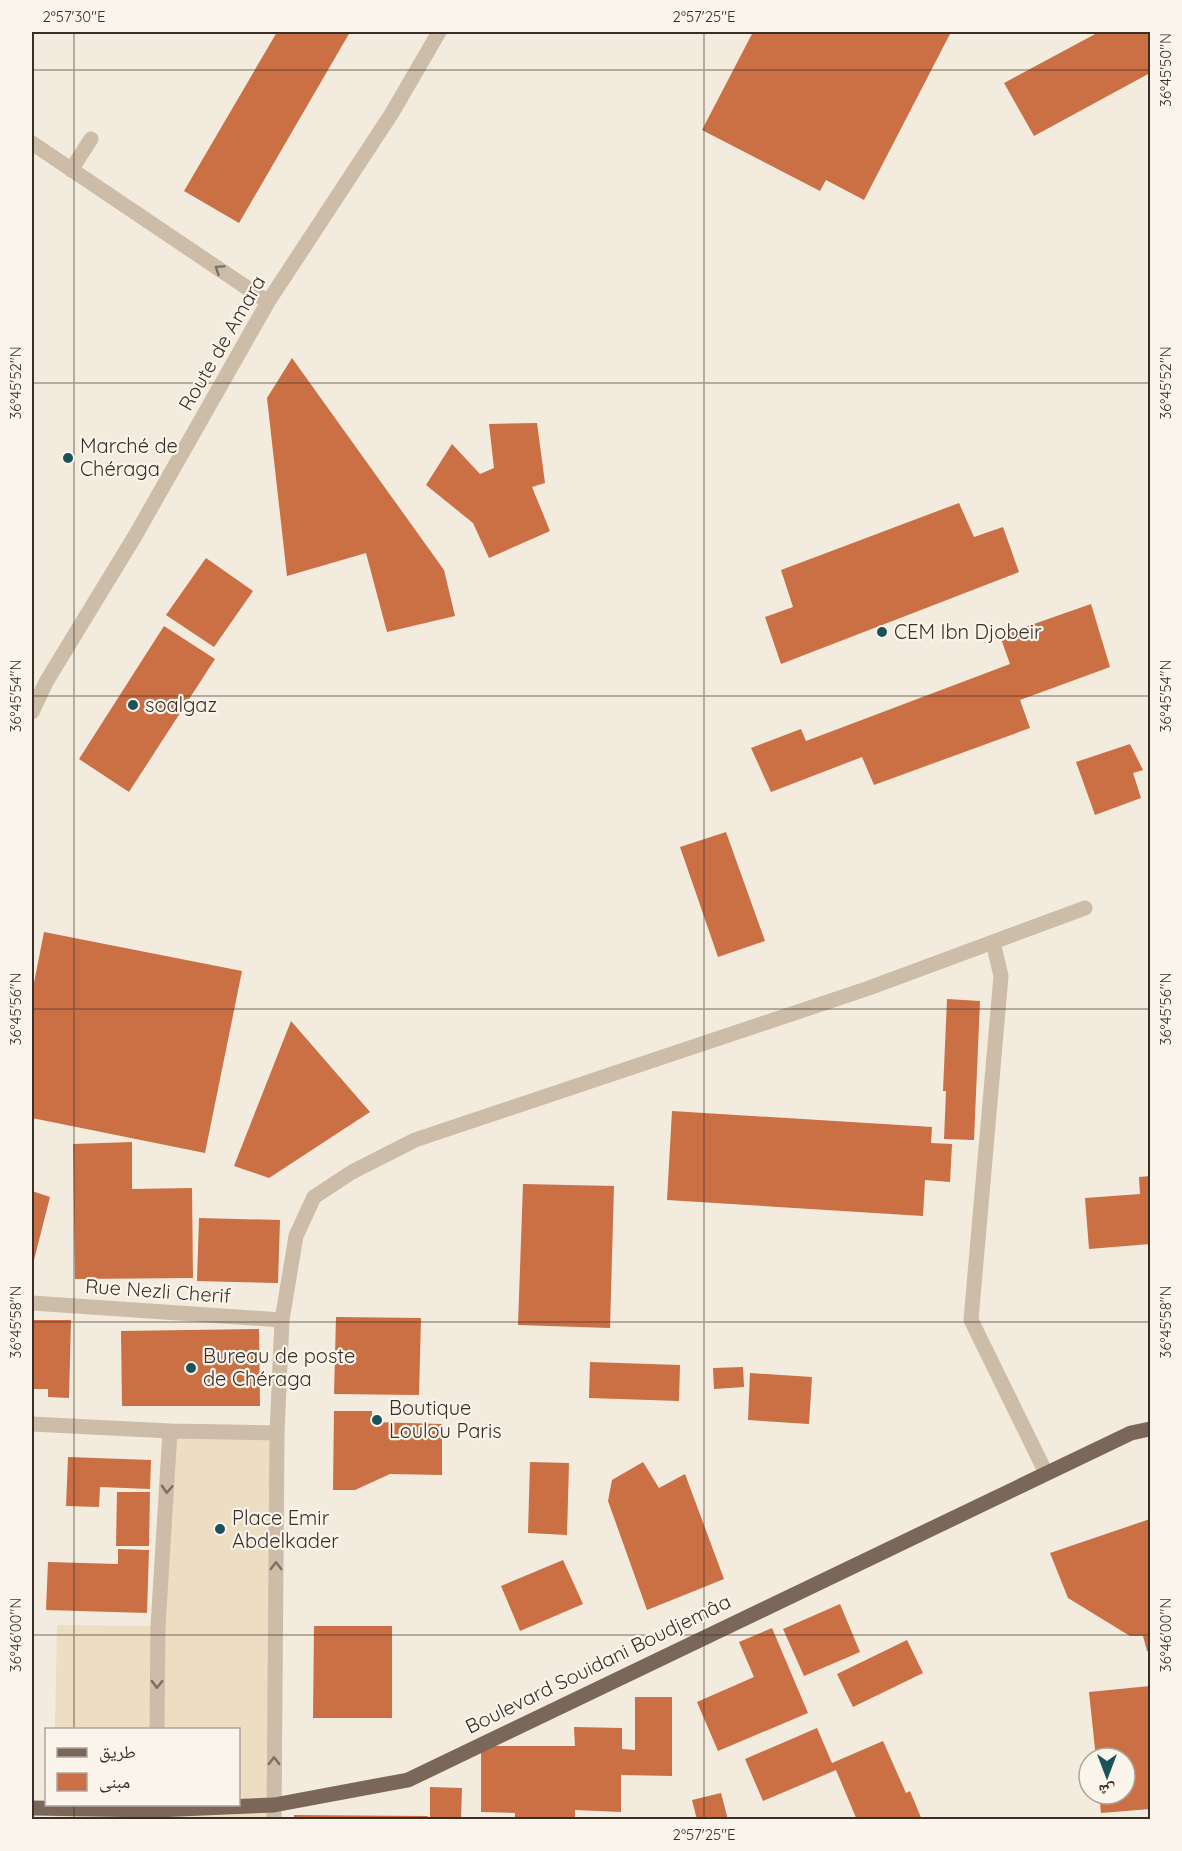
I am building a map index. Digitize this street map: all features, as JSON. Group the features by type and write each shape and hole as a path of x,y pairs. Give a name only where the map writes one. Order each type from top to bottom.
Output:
{"main road":[{"name":"Boulevard Souidani Boudjemâa","path":"32,1808 274,1812 408,1780 1131,1432 1150,1429"}],"street":[{"name":"Route de Amara","path":"32,712 46,682 135,536 268,302 392,113 439,32"},
{"path":"71,170 91,139"},
{"path":"32,143 268,302"},
{"path":"274,1812 277,1432 282,1320 296,1236 314,1197 352,1172 415,1140 869,988 1085,908"},
{"path":"993,942 1001,976 971,1320 1046,1473"},
{"name":"Rue Nezli Cherif","path":"32,1303 282,1320"},
{"path":"32,1424 170,1431 277,1432"},
{"path":"157,1728 158,1626 170,1431"}],"shaded area":[{"name":"Place Emir Abdelkader","path":"170,1431 277,1433 274,1819 54,1820 54,1806 240,1806 240,1728 55,1728 57,1625 158,1626"}],"building":[{"path":"277,32 350,32 239,223 184,191"},
{"path":"753,32 951,32 864,200 826,180 820,191 702,130"},
{"path":"1099,32 1150,32 1150,73 1034,136 1004,83"},
{"path":"292,358 444,570 455,616 387,632 366,553 287,576 267,398"},
{"path":"537,423 545,483 532,487 550,531 489,558 473,523 426,485 452,444 480,474 494,468 489,424"},
{"path":"959,503 974,537 1003,527 1019,572 781,664 765,617 793,607 781,570"},
{"path":"206,558 253,591 214,647 166,615"},
{"path":"1091,604 1110,667 1020,700 1030,728 874,785 862,757 771,792 751,748 801,729 806,741 1010,664 1000,636"},
{"path":"164,626 215,659 129,792 79,759"},
{"path":"1130,744 1143,770 1133,773 1141,798 1095,815 1076,762"},
{"path":"726,832 765,941 718,957 680,847"},
{"path":"44,932 242,971 205,1153 32,1118 32,993"},
{"path":"947,999 980,1001 974,1140 944,1139 946,1091 943,1091"},
{"path":"291,1021 370,1112 269,1178 234,1166"},
{"path":"672,1111 932,1127 931,1143 952,1144 950,1182 925,1180 923,1216 667,1200"},
{"path":"132,1142 132,1189 192,1188 193,1278 75,1279 73,1144"},
{"path":"1150,1176 1150,1244 1089,1249 1085,1198 1140,1194 1139,1177"},
{"path":"523,1184 614,1186 610,1328 518,1325"},
{"path":"32,1191 50,1197 34,1260 32,1260"},
{"path":"199,1218 280,1220 278,1283 197,1281"},
{"path":"336,1317 421,1318 419,1395 334,1394"},
{"path":"32,1320 71,1320 69,1398 48,1397 48,1389 32,1389"},
{"name":"Bureau de poste de Chéraga","path":"259,1329 260,1406 122,1406 121,1331"},
{"path":"590,1362 680,1365 679,1401 589,1398"},
{"path":"743,1367 744,1387 714,1389 713,1368"},
{"path":"750,1373 812,1377 809,1424 748,1420"},
{"path":"334,1411 372,1411 372,1422 442,1424 442,1475 390,1474 355,1490 333,1490"},
{"path":"68,1457 151,1460 150,1489 100,1487 99,1507 66,1506"},
{"path":"530,1462 569,1463 567,1535 528,1533"},
{"path":"643,1462 659,1488 685,1474 724,1579 647,1610 608,1501 612,1480"},
{"path":"117,1492 150,1492 149,1546 116,1546"},
{"path":"1150,1519 1150,1652 1147,1651 1143,1636 1130,1636 1068,1598 1050,1553"},
{"path":"118,1549 149,1550 147,1613 46,1610 48,1562 118,1564"},
{"path":"563,1560 583,1604 520,1631 501,1586"},
{"path":"840,1604 860,1652 804,1676 783,1629"},
{"path":"314,1626 392,1626 392,1718 313,1718"},
{"path":"772,1628 808,1713 718,1751 697,1702 754,1677 739,1642"},
{"path":"907,1640 923,1673 853,1707 837,1674"},
{"path":"1150,1686 1150,1809 1101,1813 1100,1806 1137,1806 1137,1746 1095,1746 1089,1692"},
{"path":"635,1697 672,1697 672,1776 621,1775 621,1812 575,1810 575,1820 515,1820 515,1813 481,1812 481,1746 575,1746 574,1727 622,1728 622,1749 635,1750"},
{"path":"817,1728 832,1763 883,1741 906,1793 910,1791 922,1820 857,1820 836,1770 763,1801 745,1759"},
{"path":"430,1787 462,1788 461,1820 430,1820"},
{"path":"721,1793 728,1820 697,1820 692,1800"},
{"path":"294,1815 428,1816 427,1820 294,1820"}],"place":[{"name":"Marché de Chéraga","path":"68,458"},
{"name":"CEM Ibn Djobeir","path":"882,632"},
{"name":"soalgaz","path":"133,705"},
{"name":"Bureau de poste de Chéraga","path":"191,1368"},
{"name":"Boutique Loulou Paris","path":"377,1420"},
{"name":"Place Emir Abdelkader","path":"220,1529"}]}
